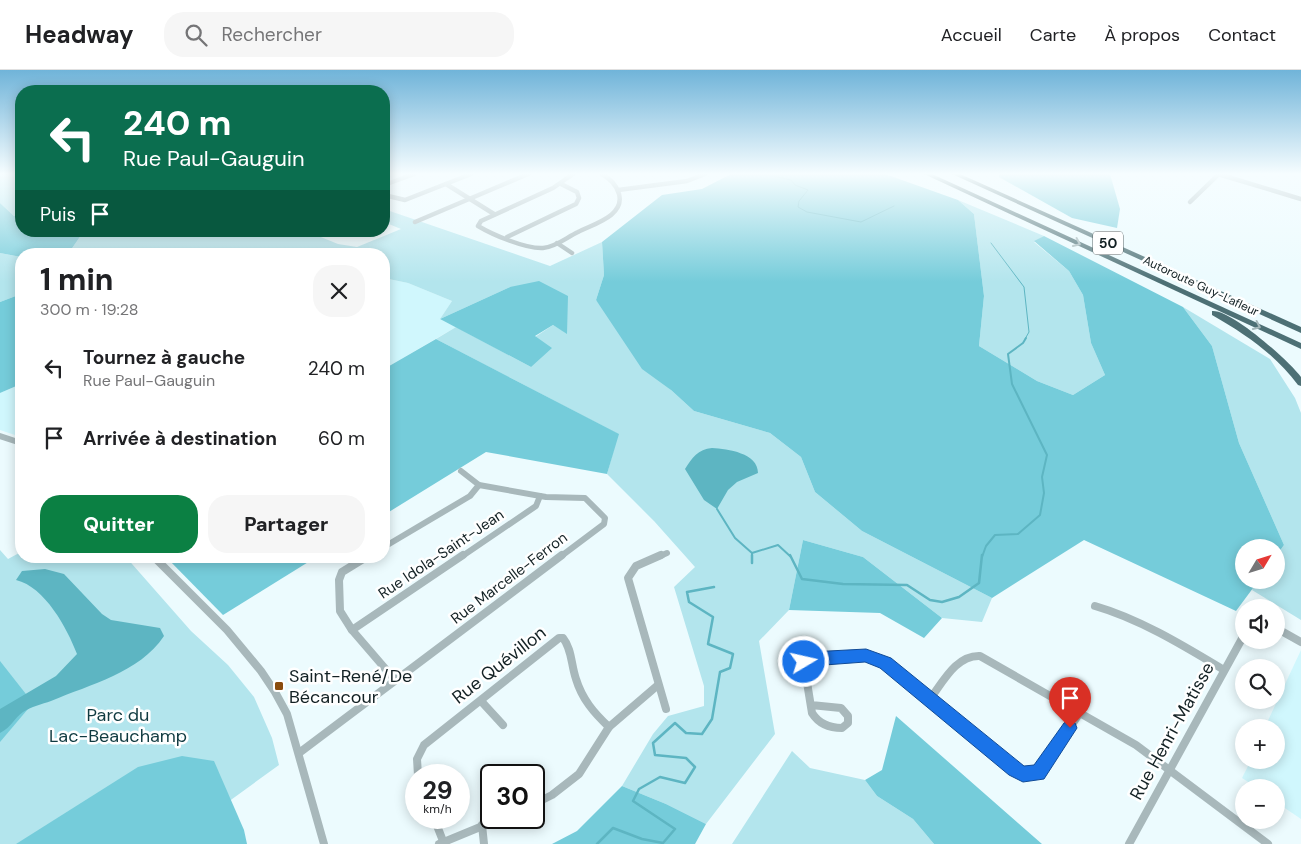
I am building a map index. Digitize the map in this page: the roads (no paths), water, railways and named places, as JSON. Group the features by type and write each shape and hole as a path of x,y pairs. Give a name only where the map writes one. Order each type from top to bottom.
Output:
{"highway":[{"name":"Autoroute Guy-Lafleur","path":"1006,210 1301,346"},
{"name":"Autoroute Guy-Lafleur","path":"1035,210 1301,330"},
{"path":"1101,254 1246,332 1279,357 1301,383"}],"street":[{"path":"415,222 443,210"},
{"path":"488,210 494,214"},
{"path":"503,210 481,220 478,226 539,248 557,243 612,214 615,210"},
{"path":"507,237 563,210"},
{"path":"557,243 572,253"},
{"path":"0,436 15,442"},
{"name":"Rue Marcelle-Ferron","path":"299,753 604,524 605,518 585,498 540,496 479,485 461,471"},
{"path":"390,543 470,496 479,485"},
{"name":"Rue Idola-Saint-Jean","path":"352,630 536,506 540,496"},
{"path":"666,709 628,578 636,566 667,553"},
{"path":"160,563 260,668 278,694 287,714 299,753 324,844"},
{"path":"357,563 342,572 339,580 340,611 352,630 395,680"},
{"path":"1095,606 1113,611 1193,651 1224,670"},
{"path":"1285,633 1301,642"},
{"name":"Rue Quévillon","path":"416,764 416,756 424,745 481,701 550,643 559,638 563,638 568,644 580,694 591,711 609,727"},
{"name":"Rue Henri-Matisse","path":"1128,844 1236,649"},
{"path":"811,705 804,662 810,659 866,655 886,663 1015,770 1029,775 1038,773 1042,769 1079,714"},
{"path":"930,699 960,661 975,655 989,661 1136,745 1266,844"},
{"path":"545,798 578,774 609,727 658,685"},
{"path":"481,701 503,726"},
{"path":"437,829 441,843 480,826"},
{"path":"482,829 484,844"}],"waterway":[{"path":"804,210 861,222 886,210"},
{"path":"991,243 1024,287 1029,332 1025,339"},
{"path":"982,557 986,546 995,535 1018,534 1040,515 1044,493 1042,477 1047,455 1012,384 1008,354 1023,343 1026,338"},
{"path":"717,509 735,538 752,553"},
{"path":"752,553 778,545 791,557"},
{"path":"752,553 752,563"},
{"path":"791,557 802,579 843,584 907,585 930,600 942,602 959,597 979,583 982,555"},
{"path":"597,844 613,828 642,839 663,843 675,829 633,801 639,789 660,777 685,783 695,767 686,758 655,755 653,743 675,723 686,733 702,734 712,719 720,672 730,668 733,654 708,644 713,617 689,602 687,592 714,587"}],"place":[{"name":"Saint-René/De Bécancour","path":"279,686"}],"park label":[{"name":"Parc du Lac-Beauchamp","path":"118,725"}]}
